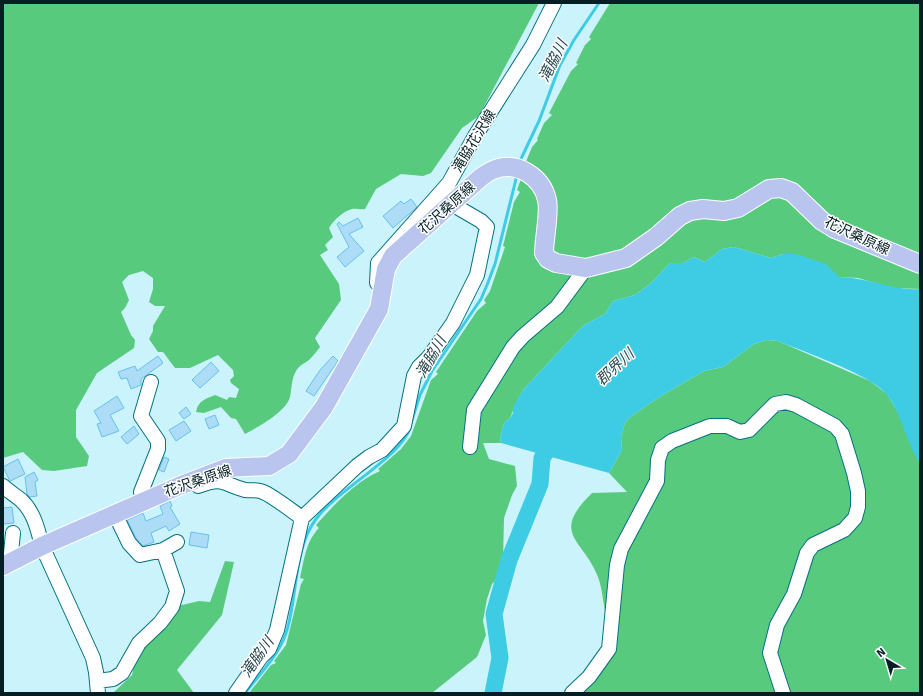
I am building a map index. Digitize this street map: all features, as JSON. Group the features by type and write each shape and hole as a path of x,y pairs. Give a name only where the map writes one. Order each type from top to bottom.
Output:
{"main road":[{"name":"花沢桑原線","path":"7,564 42,546 172,488 226,468 269,466 289,454 324,407 379,309 381,290 386,269 393,256 450,203 480,178 493,170 505,167 519,170 534,177 543,189 548,201 544,253 548,259 556,263 586,268 626,258 656,238 680,216 690,211 703,209 724,211 738,208 769,189 781,188 792,192 822,221 835,229 920,264"}],"street":[{"name":"滝脇花沢線","path":"381,290 376,281 378,263 449,183 475,136 533,45 554,3"},
{"path":"236,693 268,649 277,630 289,569 302,518 357,466 382,450 397,436 404,426 414,376 419,367 429,357 453,323 478,274 487,227 481,221 450,203"},
{"path":"470,447 474,410 513,347 523,336 557,307 586,268"},
{"path":"144,500 141,492 158,449 158,441 141,416 151,382"},
{"path":"572,693 589,677 609,649 617,565 621,549 657,481 658,460 662,448 672,441 710,426 727,426 740,432 749,430 775,404 786,402 796,405 835,426 842,434 858,491 858,507 855,518 844,530 813,545 807,552 794,594 777,625 770,652 783,693"},
{"path":"172,488 178,494 204,484 215,481 225,481 246,490 265,492 302,518"},
{"path":"3,486 21,500 30,510 42,546 93,658 97,687 122,674 139,643 160,623 172,607 177,591 175,581 163,550"},
{"path":"115,514 129,543 140,555 163,550 177,542"},
{"path":"7,564 13,533"}],"green space":[{"path":"3,3 539,3 479,116 462,128 431,173 423,176 401,174 376,189 365,209 348,210 336,219 329,228 333,237 325,245 328,250 320,255 339,284 341,300 315,338 320,347 310,359 299,367 294,374 290,397 283,408 271,418 245,434 236,419 231,418 221,407 204,413 196,412 200,403 215,395 227,400 229,397 236,398 239,389 231,383 230,380 234,376 233,370 218,355 190,368 175,368 163,352 158,352 149,339 153,331 153,326 165,306 155,306 149,302 153,289 153,278 143,271 129,275 122,282 129,300 121,312 131,335 135,340 134,348 97,373 76,410 76,437 89,456 87,466 54,471 42,470 23,452 3,458"},
{"path":"610,3 920,3 920,258 827,217 799,190 741,203 657,232 610,258 560,260 549,247 553,204 525,164 532,147 538,140 537,139 544,123 552,115 549,113 571,71 578,64 576,63 585,45 591,39 589,37"},
{"path":"522,176 540,197 536,247 588,274 681,220 780,194 920,272 920,289 893,288 858,278 839,277 783,254 771,258 734,247 722,249 705,262 694,257 683,263 670,263 651,283 635,295 613,301 605,314 586,324 579,330 523,390 510,418 504,423 500,437 501,443 483,443 489,459 515,466 517,486 512,495 504,518 503,561 498,578 492,584 487,599 483,621 486,635 477,657 432,693 249,693 271,665 276,663 274,661 286,645 301,584 304,579 300,578 306,551 311,539 319,528 316,525 354,487 371,475 380,471 378,469 401,449 411,436 431,380 438,374 436,372 477,311 486,303 484,300 490,291 505,247 503,246 514,202 520,192 517,190"},
{"path":"767,340 778,341 870,381 887,394 899,414 920,463 920,693 790,693 775,650 784,620 811,554 859,519 845,433 794,399 750,423 668,438 652,482 627,526 607,619 598,577 592,564 574,536 571,528 573,518 579,507 592,493 627,492 609,473 622,450 621,437 625,423 630,417 661,396 704,371 723,367 754,344"},
{"path":"786,408 829,427 838,437 854,497 849,517 841,525 807,544 792,588 774,619 778,693 580,693 613,653 623,564 668,451 677,444 712,430 728,433 774,411"},
{"path":"225,561 234,562 222,615 177,670 194,693 113,693 132,675 137,652 168,624 178,606 199,601 210,602"}],"water":[{"path":"734,247 771,258 783,254 796,254 826,264 839,277 860,279 899,288 920,289 920,463 911,447 893,404 880,388 868,380 837,365 778,341 767,340 754,344 723,367 704,371 661,396 630,417 625,423 621,437 622,450 609,473 501,443 500,437 504,423 513,413 513,407 523,390 579,330 586,324 605,314 613,301 635,295 651,283 670,263 683,263 694,257 705,262 722,249"}],"building":[{"path":"411,199 417,207 393,228 383,216 401,201 404,204"},
{"path":"358,218 363,227 349,234 364,251 345,267 337,257 349,247 337,224 339,222 343,226"},
{"path":"158,356 163,363 141,379 141,385 131,389 127,378 121,379 118,372 135,366 137,371"},
{"path":"333,356 338,361 314,396 306,391 320,370"},
{"path":"211,362 219,371 200,388 192,380"},
{"path":"117,396 124,408 110,415 119,431 102,437 97,424 101,423 94,411"},
{"path":"186,407 191,414 184,419 179,413"},
{"path":"215,415 219,425 209,429 205,419"},
{"path":"184,421 191,431 176,441 169,430"},
{"path":"134,426 139,434 127,444 121,437"},
{"path":"164,457 169,459 164,472 159,470"},
{"path":"18,459 25,474 10,481 3,467"},
{"path":"34,472 38,480 35,482 37,496 30,497 27,494 25,477"},
{"path":"170,501 172,506 170,507 180,524 169,531 166,526 151,533 154,542 143,546 136,538 127,520 143,513 146,521 163,514 160,506"},
{"path":"12,507 14,523 3,524 3,508"},
{"path":"191,532 209,535 207,548 189,545"}],"waterway":[{"name":"滝脇川","path":"519,163 539,121 560,65 574,40 599,3"},
{"name":"滝脇川","path":"411,423 420,395 432,371 481,299 487,285 495,264 517,175"},
{"name":"滝脇川","path":"245,693 275,655 284,639 293,602 303,544 316,519 339,496 394,451 404,439 410,428"},
{"name":"郡界川","path":"493,693 500,658 494,614 509,560 540,484 542,458 557,436"}]}
